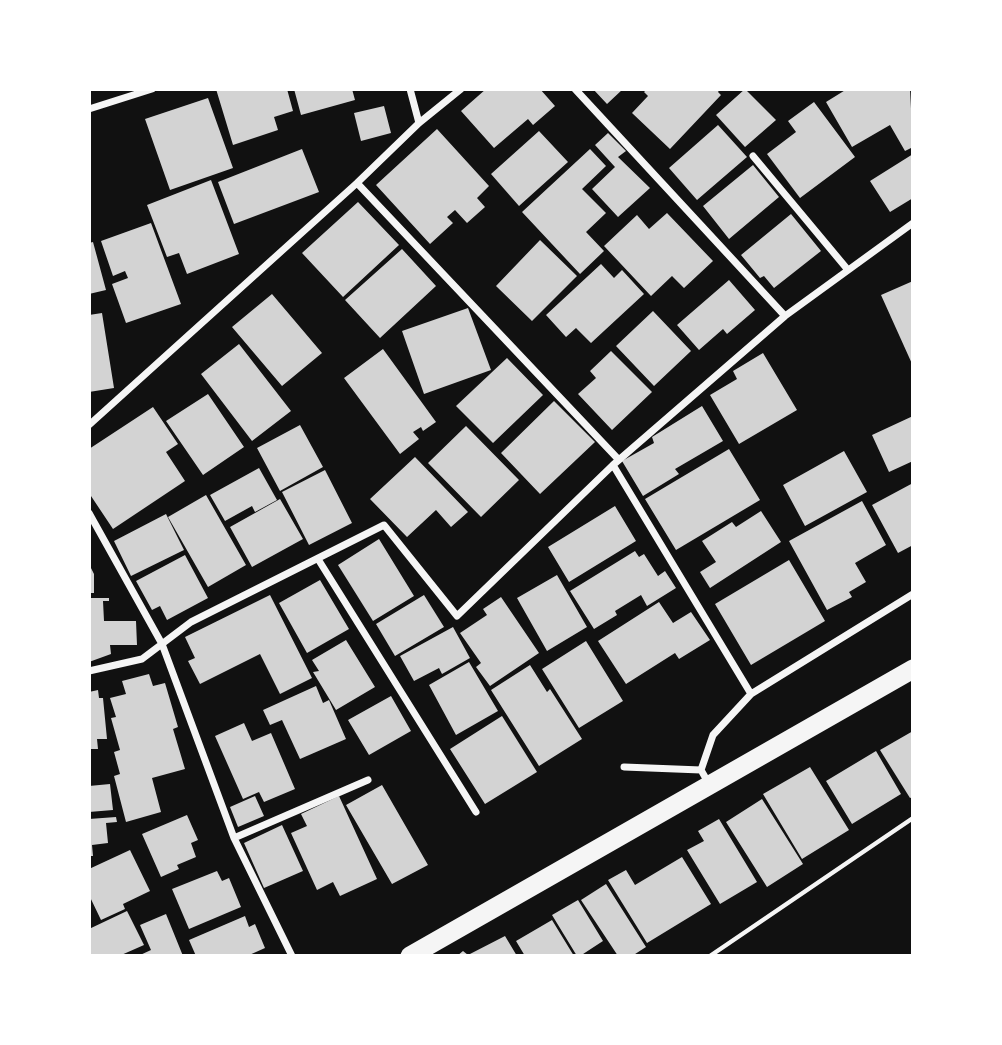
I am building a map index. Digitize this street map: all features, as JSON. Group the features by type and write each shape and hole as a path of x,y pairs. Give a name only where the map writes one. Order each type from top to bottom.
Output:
{"highway":[{"path":"410,956 705,777 913,669"}],"street":[{"path":"89,109 152,89"},
{"path":"410,89 419,123"},
{"path":"89,425 357,183 419,123 461,89"},
{"path":"575,89 785,316"},
{"path":"753,156 848,270"},
{"path":"357,183 616,462 751,694"},
{"path":"89,671 142,659 191,622 384,525 457,615 616,462 785,316 913,223"},
{"path":"89,513 162,644 234,838 292,956"},
{"path":"318,559 476,812"},
{"path":"624,767 705,777 713,735 751,694 913,594"},
{"path":"234,838 368,780"}],"path":[{"path":"710,956 913,818"}],"building":[{"path":"216,89 287,89 293,111 274,117 278,130 233,145"},
{"path":"294,89 352,89 355,100 301,115"},
{"path":"486,89 540,89 555,106 533,125 528,119 494,148 461,111"},
{"path":"593,89 623,89 607,104"},
{"path":"647,89 720,89 718,92 721,95 670,149 632,113 648,96 644,92"},
{"path":"745,89 776,120 745,147 716,115"},
{"path":"847,89 910,89 913,147 905,151 890,125 852,147 826,102"},
{"path":"208,98 233,168 170,190 145,119"},
{"path":"814,102 855,157 800,198 767,154 796,132 788,121"},
{"path":"384,106 391,133 361,141 354,113"},
{"path":"718,125 747,157 697,200 669,168"},
{"path":"437,129 489,186 477,198 485,207 467,223 455,210 447,217 453,223 430,244 376,185"},
{"path":"539,131 568,162 519,206 491,174"},
{"path":"608,133 626,151 618,157 650,188 618,217 592,189 615,167 595,145"},
{"path":"302,149 319,192 234,224 218,182"},
{"path":"590,149 606,166 582,189 606,213 586,232 604,251 580,274 522,212"},
{"path":"913,154 913,198 890,212 870,181"},
{"path":"753,165 779,197 729,239 703,206"},
{"path":"211,180 239,254 187,274 179,253 167,257 147,205"},
{"path":"358,202 399,245 343,297 302,253"},
{"path":"667,213 713,261 684,288 672,276 651,296 604,246 637,215 649,229"},
{"path":"791,214 821,251 774,288 764,276 760,278 741,255"},
{"path":"151,223 181,304 126,323 112,284 128,278 125,271 113,276 101,241"},
{"path":"540,240 577,276 532,321 496,286"},
{"path":"93,242 106,290 89,294 89,243"},
{"path":"402,249 436,286 380,338 345,300"},
{"path":"601,264 614,278 622,270 644,294 591,343 576,328 566,337 546,315"},
{"path":"729,280 755,310 727,334 723,329 699,350 677,325"},
{"path":"913,281 913,366 881,295"},
{"path":"272,294 322,353 282,386 232,327"},
{"path":"468,308 491,370 424,394 402,331"},
{"path":"653,311 691,351 654,386 616,346"},
{"path":"102,313 114,388 89,392 89,315"},
{"path":"239,344 291,411 252,441 201,374"},
{"path":"383,349 436,422 423,431 421,427 413,432 419,439 400,454 344,378"},
{"path":"611,351 652,392 612,430 578,394 596,378 590,371"},
{"path":"763,353 797,410 739,444 710,395 737,379 733,371"},
{"path":"507,358 543,395 493,443 456,406"},
{"path":"208,394 244,447 203,475 166,421"},
{"path":"554,401 595,442 540,494 501,453"},
{"path":"702,406 723,441 675,469 679,474 643,496 622,461 654,443 652,437"},
{"path":"153,407 178,444 166,452 185,481 113,529 89,493 89,449"},
{"path":"913,416 913,461 889,472 872,435"},
{"path":"300,425 323,467 280,491 257,448"},
{"path":"466,426 519,480 481,517 428,463"},
{"path":"729,449 760,500 676,550 645,499"},
{"path":"844,451 867,492 805,526 783,485"},
{"path":"415,457 468,512 451,527 436,510 407,537 370,499"},
{"path":"259,468 277,500 255,512 252,506 225,521 210,495"},
{"path":"325,470 352,523 309,545 282,492"},
{"path":"913,483 913,545 898,553 872,505"},
{"path":"206,495 246,565 208,587 168,517"},
{"path":"280,499 303,539 252,567 230,527"},
{"path":"862,501 886,545 855,563 866,582 849,592 852,597 827,610 789,541"},
{"path":"615,506 636,541 569,582 548,547"},
{"path":"761,511 781,542 710,588 700,572 716,562 702,541 732,522 736,527"},
{"path":"166,514 184,550 131,576 114,541"},
{"path":"379,539 414,596 373,621 338,565"},
{"path":"635,551 639,557 644,554 658,576 665,571 676,588 647,606 641,595 615,611 617,615 594,629 570,591"},
{"path":"185,555 208,598 167,620 160,606 152,610 136,581"},
{"path":"789,560 825,621 751,665 715,604"},
{"path":"89,564 94,574 94,593 89,593"},
{"path":"557,575 587,627 547,651 517,598"},
{"path":"320,580 349,629 307,653 279,603"},
{"path":"270,595 312,678 280,694 260,654 200,684 188,661 195,658 185,637"},
{"path":"424,595 444,627 395,656 376,624"},
{"path":"501,597 539,653 490,686 476,667 481,663 460,633 487,615 483,609"},
{"path":"89,598 109,598 109,601 103,601 104,621 136,621 137,645 110,645 111,654 89,662"},
{"path":"659,602 673,623 691,612 710,640 679,659 675,653 626,684 598,641"},
{"path":"453,627 470,658 442,674 439,668 414,681 400,656"},
{"path":"346,640 375,687 336,710 313,672 319,671 312,660"},
{"path":"586,641 623,701 579,728 542,669"},
{"path":"469,662 498,711 456,735 429,685"},
{"path":"530,665 547,692 550,689 582,739 539,766 491,690"},
{"path":"149,674 153,686 165,683 178,727 173,729 185,769 152,778 161,812 126,822 114,776 120,774 114,752 120,750 111,718 116,717 110,698 126,694 122,681"},
{"path":"316,686 323,703 329,700 346,739 300,759 282,720 270,725 263,710"},
{"path":"98,690 99,698 103,698 107,739 97,739 98,749 89,749 89,692"},
{"path":"391,696 411,731 369,755 348,720"},
{"path":"502,716 537,772 485,804 450,749"},
{"path":"244,723 252,741 271,733 295,789 264,802 259,792 243,799 215,736"},
{"path":"913,731 913,797 910,798 880,750"},
{"path":"876,751 901,794 852,824 826,781"},
{"path":"810,767 849,830 802,859 763,794"},
{"path":"110,784 113,810 89,812 89,786"},
{"path":"382,785 428,865 392,884 346,805"},
{"path":"255,796 264,816 238,827 230,807"},
{"path":"339,796 377,879 340,896 333,882 317,890 291,833 307,826 301,814"},
{"path":"762,799 803,864 767,887 726,822"},
{"path":"187,815 198,840 191,843 196,857 177,865 179,869 161,877 142,834"},
{"path":"116,817 117,822 106,823 108,843 92,845 93,856 89,856 89,819"},
{"path":"719,819 757,882 720,904 687,850 704,841 698,831"},
{"path":"282,825 303,871 264,888 244,843"},
{"path":"130,850 150,891 123,904 125,909 101,920 89,895 89,869"},
{"path":"682,857 711,904 647,943 608,880 626,870 635,885"},
{"path":"217,871 222,881 229,878 241,907 189,929 172,889"},
{"path":"606,884 646,947 632,956 618,956 581,900"},
{"path":"578,900 603,941 580,956 577,956 552,915"},
{"path":"127,911 144,945 119,956 89,956 89,929"},
{"path":"166,914 183,956 138,956 151,950 140,925"},
{"path":"245,916 249,927 255,924 265,948 247,956 196,956 189,940"},
{"path":"552,920 574,956 525,956 516,941"},
{"path":"505,936 517,956 457,956 463,951 468,955"}]}
